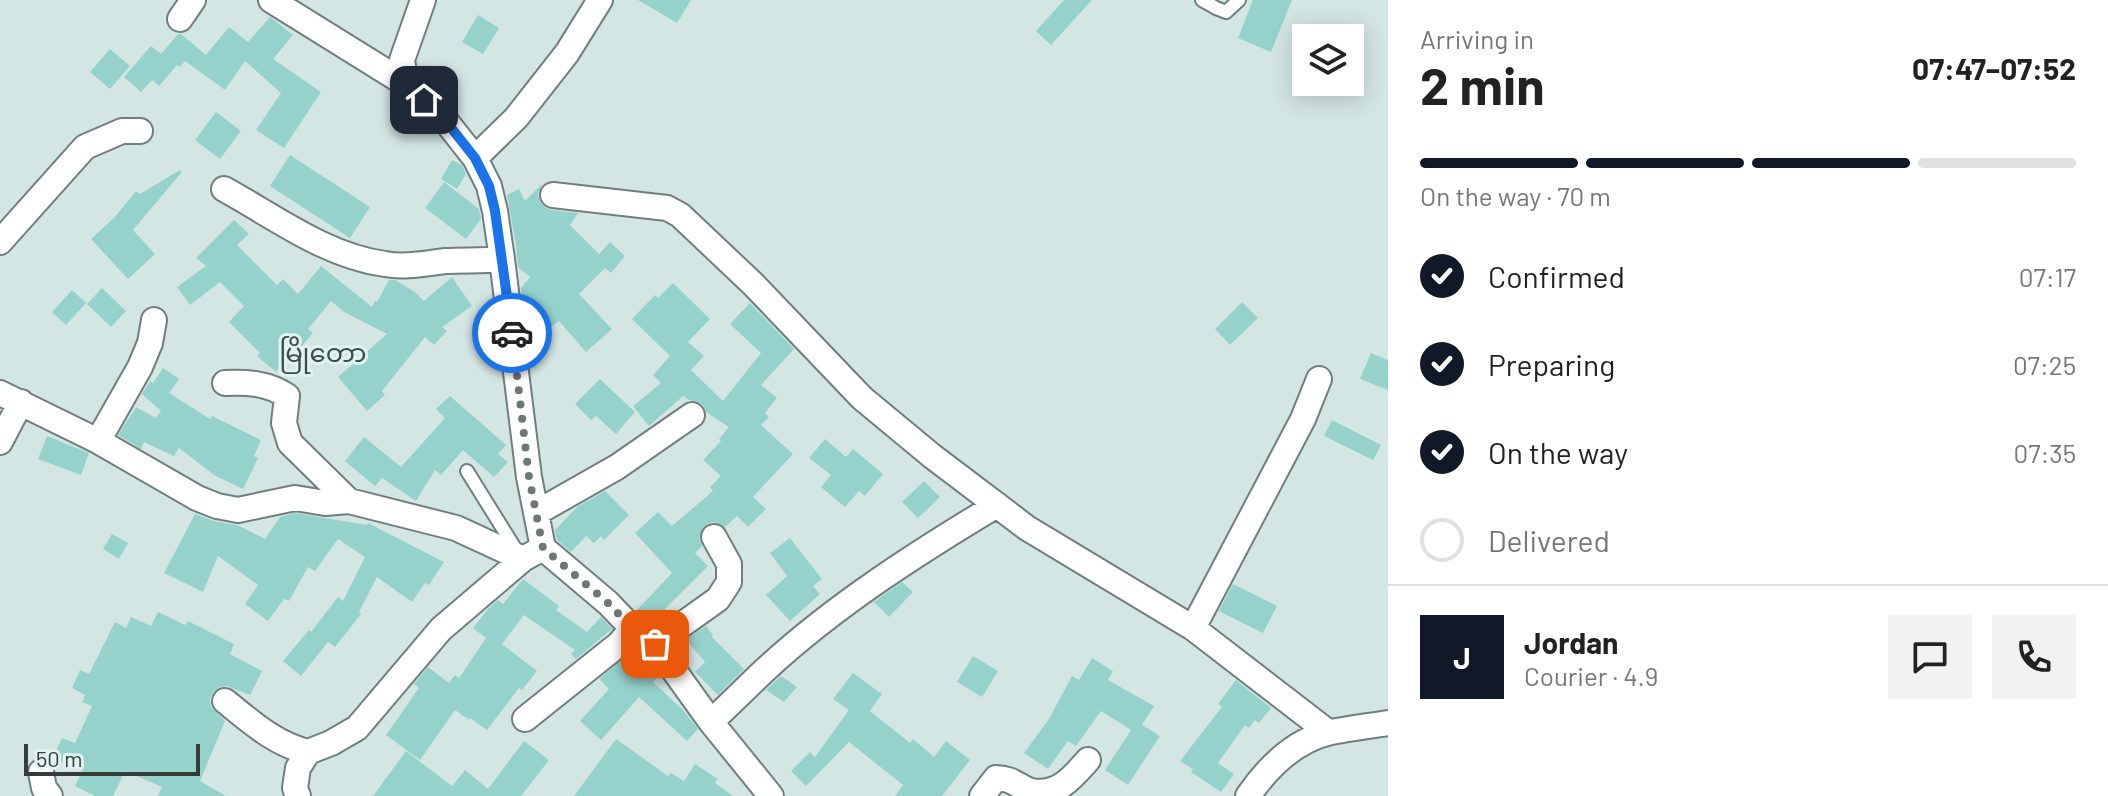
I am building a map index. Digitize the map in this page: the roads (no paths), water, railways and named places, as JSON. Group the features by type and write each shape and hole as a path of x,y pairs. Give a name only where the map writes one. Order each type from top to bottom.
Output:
{"street":[{"path":"225,701 269,736 290,748 308,752 357,728 441,629 533,554 536,513 495,211 489,186 475,158 441,115 406,84 271,0"},
{"path":"406,84 402,60 423,0"},
{"path":"475,158 516,118 567,53 600,0"},
{"path":"0,242 85,147 122,131 140,131"},
{"path":"224,189 324,245 352,257 386,265 416,266 502,259"},
{"path":"553,195 667,208 680,215 753,284 862,398 932,456 1027,528 1193,628 1328,732"},
{"path":"98,441 140,367 150,343 154,320"},
{"path":"1193,628 1303,419 1319,379"},
{"path":"225,383 251,382 287,396 284,423 290,443 349,501"},
{"path":"0,442 10,398 98,441 197,498 217,506 238,510 295,498 325,503 349,501 456,528 533,554 608,603 632,628 655,644 768,795"},
{"path":"536,513 617,467 692,415"},
{"path":"711,722 806,635 933,543 997,505"},
{"path":"655,644 718,599 729,582 729,564 714,537"},
{"path":"525,719 619,644 632,628"},
{"path":"1248,796 1262,774 1286,753 1328,732 1388,723"},
{"path":"293,793 298,768 308,752"},
{"path":"982,796 996,778 1010,779 1032,791 1050,794 1066,785 1088,760"},
{"path":"41,772 44,788 50,796"}],"lane":[{"path":"1202,0 1226,12 1239,0"},
{"path":"467,471 533,554"}],"district":[{"name":"မြိုတော","path":"323,351"}]}
